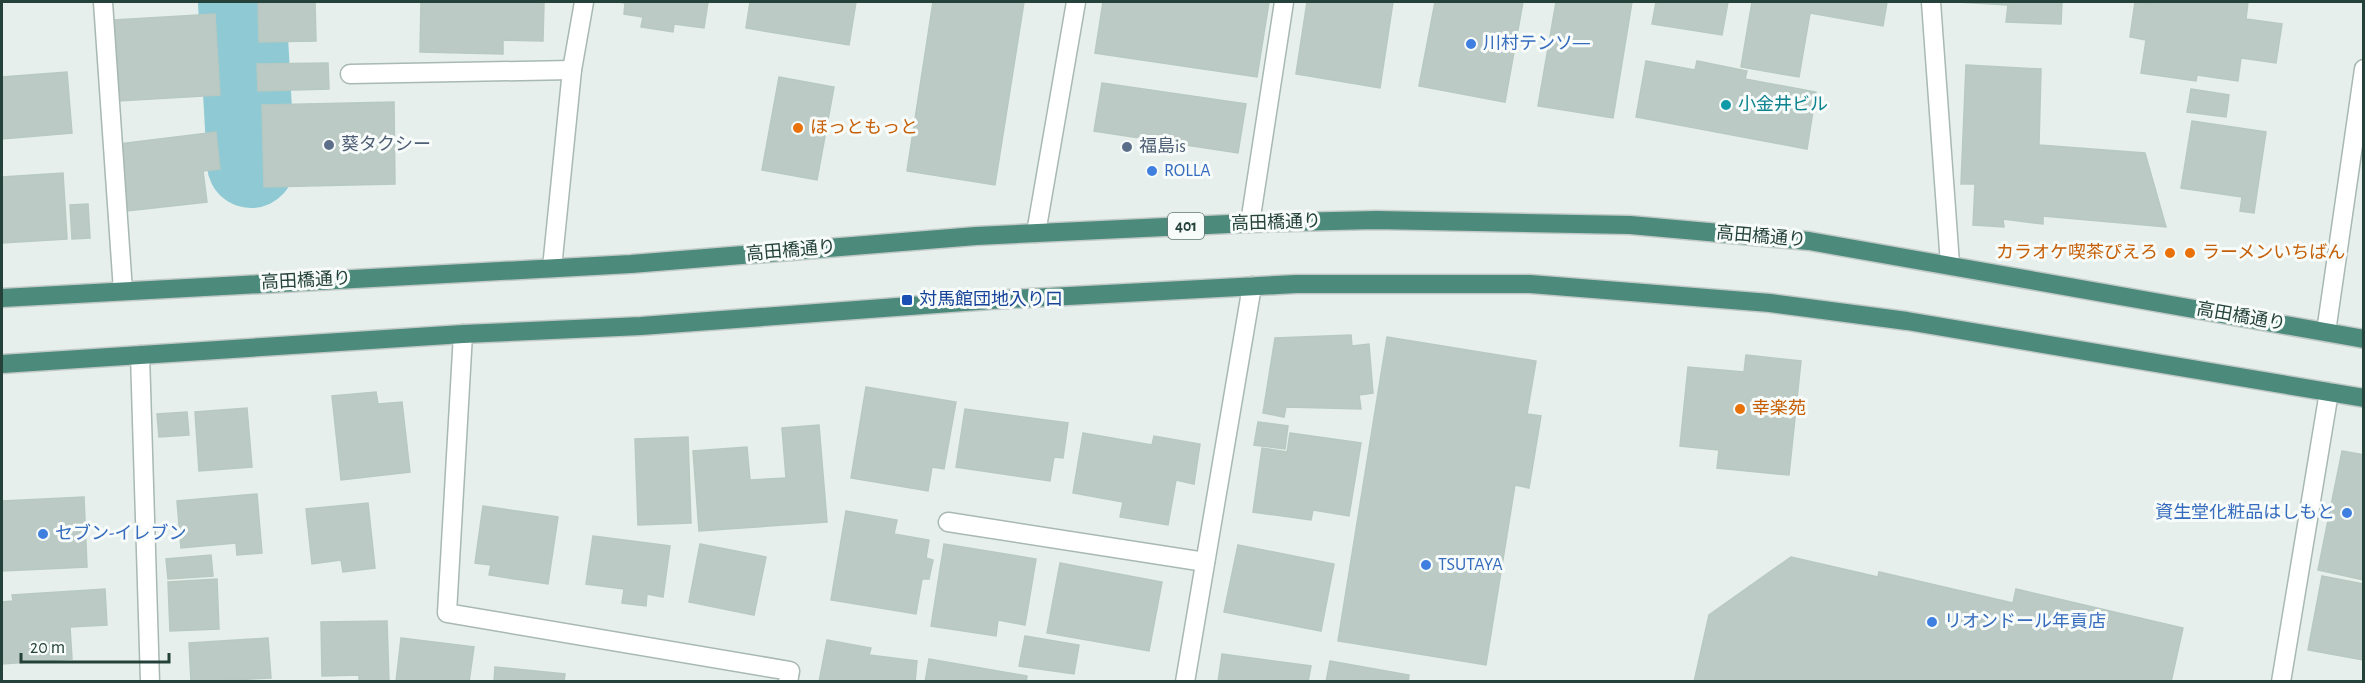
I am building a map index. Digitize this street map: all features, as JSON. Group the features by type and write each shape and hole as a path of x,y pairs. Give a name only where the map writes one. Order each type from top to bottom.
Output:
{"highway":[{"name":"高田橋通り","path":"2,298 631,264 1036,233 1250,223 1376,220 1630,225 1809,241 1950,264 2364,339"},
{"path":"2,364 463,334 641,326 991,300 1252,286 1530,284 1770,303 1907,321 2364,398"}],"street":[{"path":"103,2 123,291"},
{"path":"552,267 572,70 584,2"},
{"path":"1036,233 1076,2"},
{"path":"1250,223 1284,2"},
{"path":"1931,2 1950,264"},
{"path":"2326,332 2364,69"},
{"path":"350,74 572,70"},
{"path":"1185,681 1252,286"},
{"path":"463,334 447,613 790,671 788,681"},
{"path":"140,355 150,681"},
{"path":"2281,681 2329,392"},
{"path":"948,522 1205,562"}],"building":[{"path":"258,2 315,2 316,41 259,42"},
{"path":"421,2 544,2 543,41 503,40 503,54 420,52"},
{"path":"618,2 708,2 704,28 674,24 673,32 641,27 643,17 624,14 625,3"},
{"path":"750,2 856,2 849,45 746,28"},
{"path":"933,2 1024,2 995,185 907,171"},
{"path":"1103,2 1269,2 1257,77 1095,53"},
{"path":"1307,2 1393,2 1380,88 1296,74"},
{"name":"川村テンソ―","path":"1435,2 1523,2 1505,102 1419,86"},
{"path":"1556,2 1632,2 1613,118 1538,106"},
{"path":"1656,2 1728,2 1722,35 1652,24"},
{"path":"1752,2 1887,2 1883,26 1810,13 1799,77 1741,67"},
{"path":"1957,2 2062,2 2061,24 2006,22 2008,5"},
{"path":"2135,2 2151,4 2152,2 2248,2 2246,19 2282,24 2276,63 2241,58 2238,81 2197,75 2196,81 2141,73 2146,40 2130,37"},
{"path":"215,14 220,95 118,101 114,20"},
{"name":"小金井ビル","path":"1646,61 1695,70 1697,61 1747,71 1745,79 1816,92 1807,149 1636,117"},
{"path":"328,63 329,89 258,91 257,64"},
{"path":"1966,65 2041,69 2039,145 2145,153 2166,227 2043,216 2043,224 2003,219 2004,227 1973,225 1975,184 1961,184"},
{"path":"67,72 72,133 2,139 2,77"},
{"name":"ほっともっと","path":"779,77 834,87 817,180 762,170"},
{"path":"1102,83 1246,104 1238,153 1094,131"},
{"path":"2191,89 2229,95 2226,117 2187,112"},
{"name":"葵タクシー","path":"394,102 395,184 264,187 262,105"},
{"path":"2192,121 2266,132 2254,213 2240,211 2242,197 2181,188"},
{"path":"216,132 220,169 203,171 207,202 127,211 119,144"},
{"path":"63,173 67,239 2,243 2,177"},
{"path":"88,204 90,238 72,239 70,205"},
{"path":"1351,335 1352,346 1369,344 1373,393 1359,395 1361,409 1286,407 1284,417 1263,413 1275,338"},
{"name":"TSUTAYA","path":"1387,337 1536,361 1527,414 1541,416 1529,488 1515,485 1486,665 1338,641"},
{"name":"幸楽苑","path":"1746,355 1801,361 1789,475 1717,468 1719,450 1680,446 1688,367 1744,372"},
{"path":"866,387 956,402 944,469 932,467 928,491 851,478"},
{"path":"376,392 378,404 402,402 410,472 341,480 332,396"},
{"path":"247,408 252,467 199,471 195,412"},
{"path":"965,409 1068,423 1063,458 1054,457 1050,481 956,467"},
{"path":"187,412 189,435 159,437 157,414"},
{"path":"1258,422 1288,426 1285,449 1254,445"},
{"path":"819,425 827,522 699,531 693,451 747,447 750,480 786,478 782,428"},
{"path":"1083,433 1152,445 1154,436 1200,444 1194,484 1176,480 1168,525 1120,517 1123,502 1073,493"},
{"path":"1290,433 1361,443 1349,516 1313,510 1311,520 1253,512 1262,448 1287,452"},
{"path":"688,437 691,523 638,525 635,439"},
{"name":"資生堂化粧品はしもと","path":"2342,451 2364,455 2364,580 2318,570"},
{"path":"257,494 262,553 237,555 236,543 181,548 177,501"},
{"name":"セブン-イレブン","path":"84,497 87,567 2,571 2,501"},
{"path":"368,503 375,568 343,572 341,560 312,564 306,509"},
{"path":"483,506 558,517 548,584 489,575 491,565 475,563"},
{"path":"846,511 897,520 894,534 929,540 926,558 933,560 929,579 922,579 916,614 831,600"},
{"path":"593,536 670,546 663,597 647,594 646,606 622,603 624,589 586,584"},
{"path":"700,544 766,557 754,615 689,602"},
{"path":"944,544 1036,559 1025,625 998,620 996,636 931,626"},
{"path":"1238,545 1334,564 1321,631 1224,612"},
{"path":"211,555 213,576 168,579 166,559"},
{"name":"リオンドール年貢店","path":"1791,557 1878,577 1879,572 2013,603 2016,589 2183,628 2171,682 1694,682 1709,615"},
{"path":"1060,563 1162,582 1149,651 1047,633"},
{"path":"2322,576 2364,584 2364,660 2308,650"},
{"path":"217,579 219,629 170,631 168,582"},
{"path":"105,589 107,625 70,627 72,659 2,664 2,602 13,601 12,595"},
{"path":"387,621 389,682 359,682 359,675 322,676 321,622"},
{"path":"1025,636 1079,645 1074,674 1019,666"},
{"path":"268,638 271,678 191,682 189,643"},
{"path":"401,638 474,647 469,682 396,682"},
{"path":"827,640 871,648 869,655 917,661 915,682 819,682"},
{"path":"1222,654 1311,666 1308,682 1218,682"},
{"path":"929,659 1027,676 1026,682 925,682"},
{"path":"1330,661 1409,675 1408,682 1326,682"},
{"path":"495,667 565,674 564,682 494,682"}],"waterway":[{"path":"242,2 251,164"}],"place":[{"name":"川村テンソ―","path":"1471,44"},
{"name":"小金井ビル","path":"1726,105"},
{"name":"ほっともっと","path":"798,128"},
{"name":"葵タクシー","path":"329,145"},
{"name":"福島is","path":"1127,147"},
{"name":"ROLLA","path":"1152,171"},
{"name":"カラオケ喫茶ぴえろ","path":"2170,253"},
{"name":"ラーメンいちばん","path":"2190,253"},
{"name":"対馬館団地入り口","path":"907,300"},
{"name":"幸楽苑","path":"1740,409"},
{"name":"資生堂化粧品はしもと","path":"2347,513"},
{"name":"セブン-イレブン","path":"43,534"},
{"name":"TSUTAYA","path":"1426,565"},
{"name":"リオンドール年貢店","path":"1932,622"}]}
